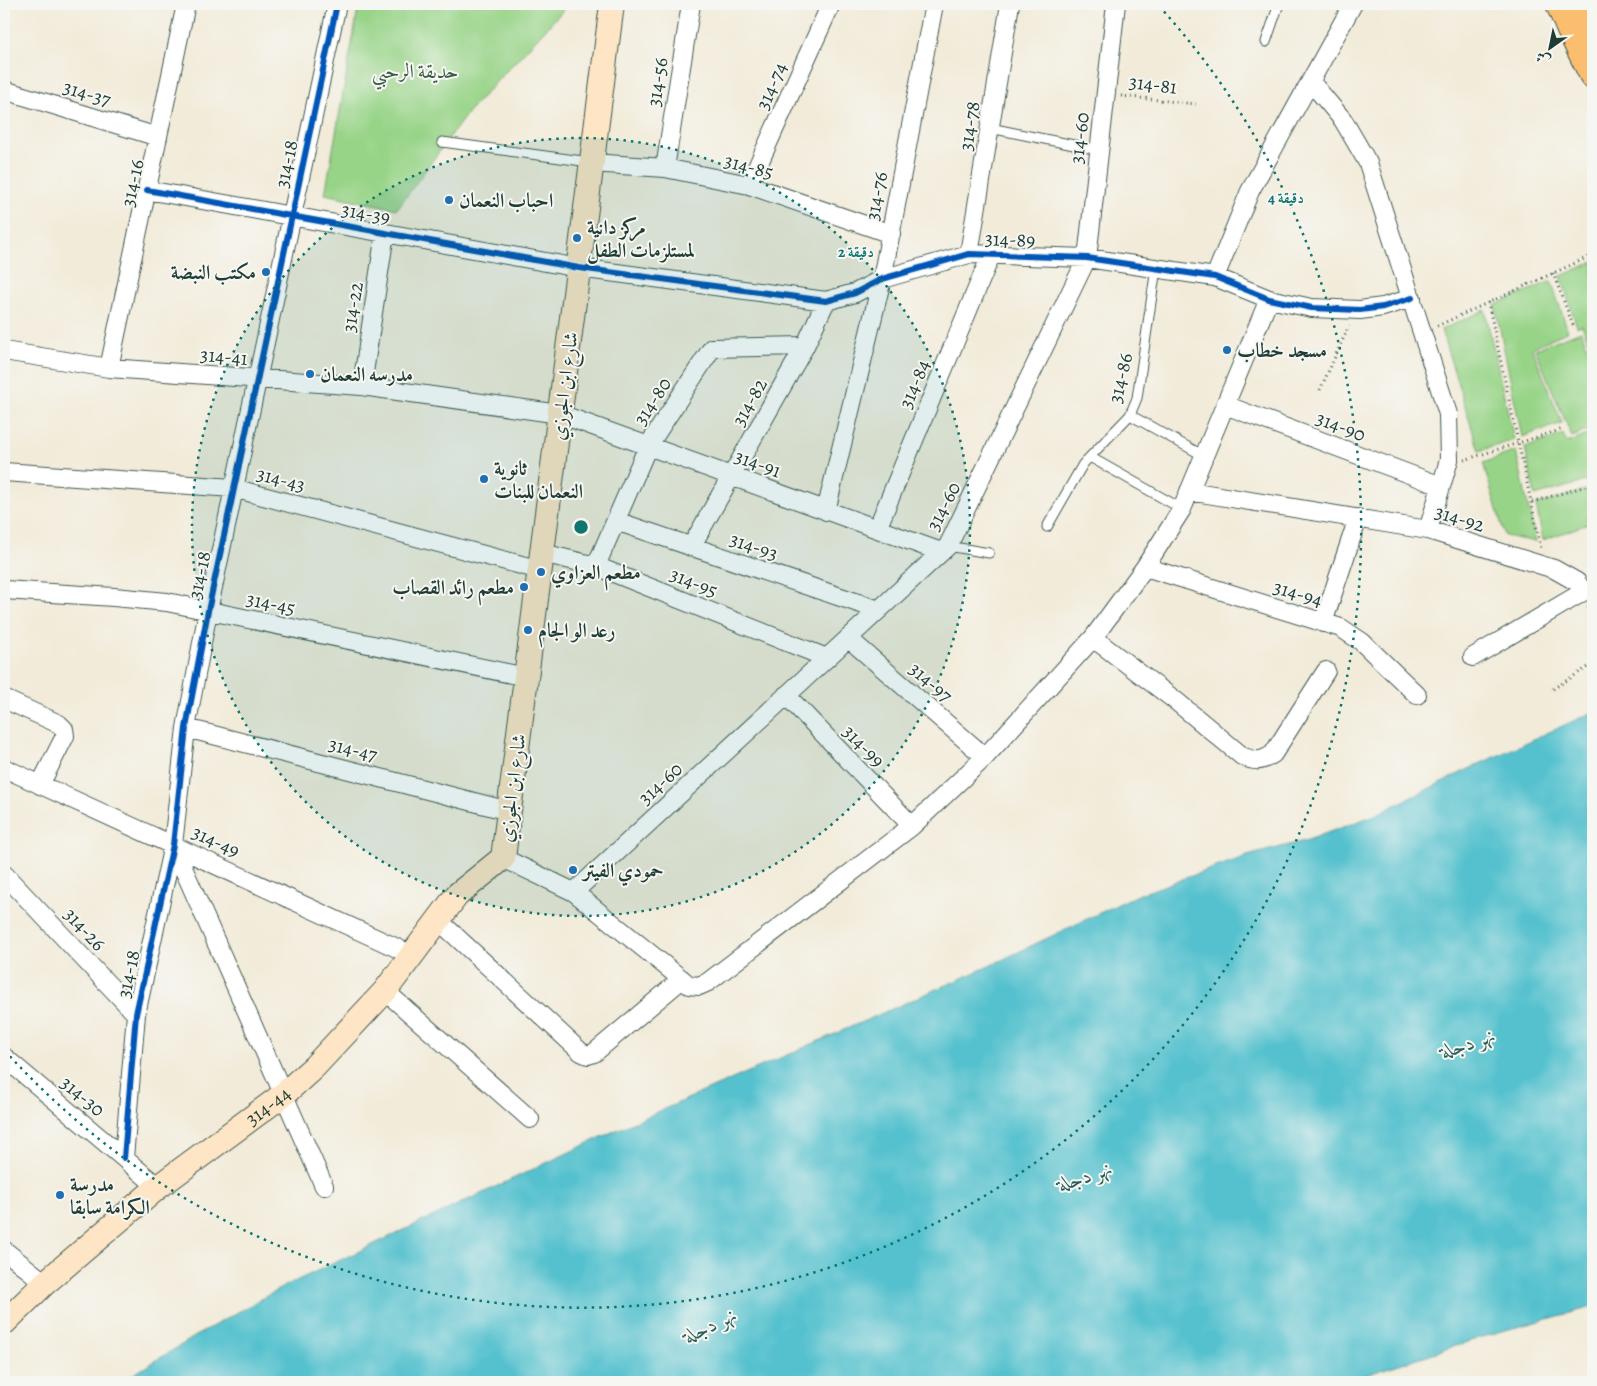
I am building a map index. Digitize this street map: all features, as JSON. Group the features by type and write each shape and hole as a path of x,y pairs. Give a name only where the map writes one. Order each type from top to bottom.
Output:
{"main road":[{"path":"1560,4 1593,74"}],"street":[{"name":"314-16","path":"109,368 186,4"},
{"name":"314-18","path":"124,1158 136,1014 173,845 186,728 233,488 337,4"},
{"name":"شارع ابن الجوزي","path":"503,858 612,4"},
{"name":"314-56","path":"665,168 691,4"},
{"name":"314-74","path":"749,186 831,4"},
{"name":"314-76","path":"826,510 882,279 934,4"},
{"name":"314-78","path":"969,254 1010,4"},
{"name":"314-60","path":"574,892 945,549 1087,258 1116,4"},
{"path":"1215,277 1250,191 1312,82 1353,4"},
{"path":"1312,82 1343,120 1368,163 1448,414 1449,460 1428,530"},
{"name":"314-37","path":"4,90 158,137"},
{"name":"314-85","path":"592,163 665,168 749,186 891,234"},
{"name":"314-39","path":"147,190 579,268"},
{"name":"314-22","path":"362,386 385,233"},
{"name":"314-89","path":"579,268 826,301 855,293 882,279 969,254 1087,258 1215,277 1270,299 1312,308 1356,310 1383,307 1412,298"},
{"name":"314-84","path":"877,529 990,255"},
{"path":"503,858 574,892 689,985 698,986 708,982 912,826 985,757 1093,638 1145,567 1182,508 1270,299"},
{"name":"314-82","path":"691,548 805,346 826,301"},
{"name":"314-80","path":"596,566 648,446 712,348 805,346"},
{"name":"314-41","path":"4,351 109,368 256,380 362,386 560,414"},
{"name":"314-90","path":"1225,405 1441,486"},
{"name":"314-91","path":"560,414 877,529 945,549"},
{"name":"314-43","path":"4,472 233,488 541,562"},
{"name":"314-92","path":"1189,491 1428,530 1554,569 1577,582 1583,592"},
{"path":"1323,623 1358,518"},
{"name":"314-93","path":"616,521 878,610"},
{"name":"314-95","path":"541,562 596,566 827,658"},
{"name":"314-94","path":"1145,567 1351,633 1417,695"},
{"name":"314-45","path":"4,590 167,602 526,677"},
{"path":"1473,657 1583,592"},
{"name":"314-97","path":"848,638 985,757"},
{"path":"1093,638 1176,701 1242,756 1255,761 1263,761 1273,754 1326,671"},
{"name":"314-99","path":"786,695 912,826"},
{"path":"4,699 59,724 64,729 65,736 40,785"},
{"name":"314-47","path":"186,728 509,811"},
{"name":"314-49","path":"4,768 410,954"},
{"path":"173,845 324,1186"},
{"name":"314-44","path":"4,1323 45,1283 158,1187 284,1094 314,1068 385,991 437,918 457,895 503,858"},
{"name":"314-26","path":"4,874 136,1014"},
{"path":"437,918 581,1052 588,1055 594,1053 682,979"},
{"path":"385,991 530,1119"},
{"name":"314-30","path":"4,1057 158,1187"},
{"path":"4,1250 45,1283"}],"lane":[{"path":"1266,42 1279,4"},
{"path":"990,128 1099,150"},
{"path":"442,142 592,163"},
{"name":"314-86","path":"1047,527 1083,464 1130,415 1137,398 1156,268"},
{"path":"1130,415 1204,456"},
{"path":"1090,457 1182,508"},
{"path":"945,549 989,553"}],"path":[{"path":"1423,332 1593,255"},
{"path":"1553,273 1573,325"},
{"path":"1488,302 1543,554 1540,565"},
{"path":"1320,390 1356,310"},
{"path":"1449,460 1469,460 1563,429"},
{"path":"1532,502 1593,484"},
{"path":"1583,592 1587,600 1593,641"},
{"path":"1553,689 1593,664"}],"green space":[{"name":"حديقة الرحبي","path":"359,4 569,4 469,111 397,209 325,194"},
{"path":"1593,262 1593,345 1590,346 1582,325 1577,327 1561,276"},
{"path":"1551,281 1568,331 1532,348 1562,423 1522,437 1495,305"},
{"path":"1485,310 1514,440 1479,451 1441,330"},
{"path":"1581,331 1593,361 1593,428 1572,437 1535,349"},
{"path":"1593,433 1593,479 1535,496 1525,448 1563,434 1567,443"},
{"path":"1516,451 1536,542 1505,536 1483,463"},
{"path":"1593,488 1593,522 1543,540 1536,505"}],"water":[{"name":"نهر دجلة","path":"1593,712 1593,1307 1498,1332 1344,1382 121,1382 204,1331 283,1287 612,1132 987,967 1135,896 1247,856 1308,840 1375,815 1479,764"}],"cycle path":[{"path":"124,1158 136,1014 173,845 186,728 208,611 337,4"},
{"path":"147,190 579,268 826,301 855,293 882,279 969,254 1087,258 1215,277 1269,299 1312,308 1360,310 1383,307 1412,298"}],"place":[{"name":"احباب النعمان","path":"449,200"},
{"name":"مركز دانية لمستلزمات الطفل","path":"577,238"},
{"name":"مكتب النبضة","path":"266,272"},
{"name":"مسجد خطاب","path":"1227,350"},
{"name":"مدرسه النعمان","path":"310,374"},
{"name":"ثانوية النعمان للبنات","path":"484,479"},
{"name":"مطعم العزاوي","path":"541,572"},
{"name":"مطعم رائد القصاب","path":"524,587"},
{"name":"رعد الو الجام","path":"528,630"},
{"name":"حمودي الفيتر","path":"573,870"},
{"name":"مدرسة الكرامة سابقا","path":"60,1195"}]}
